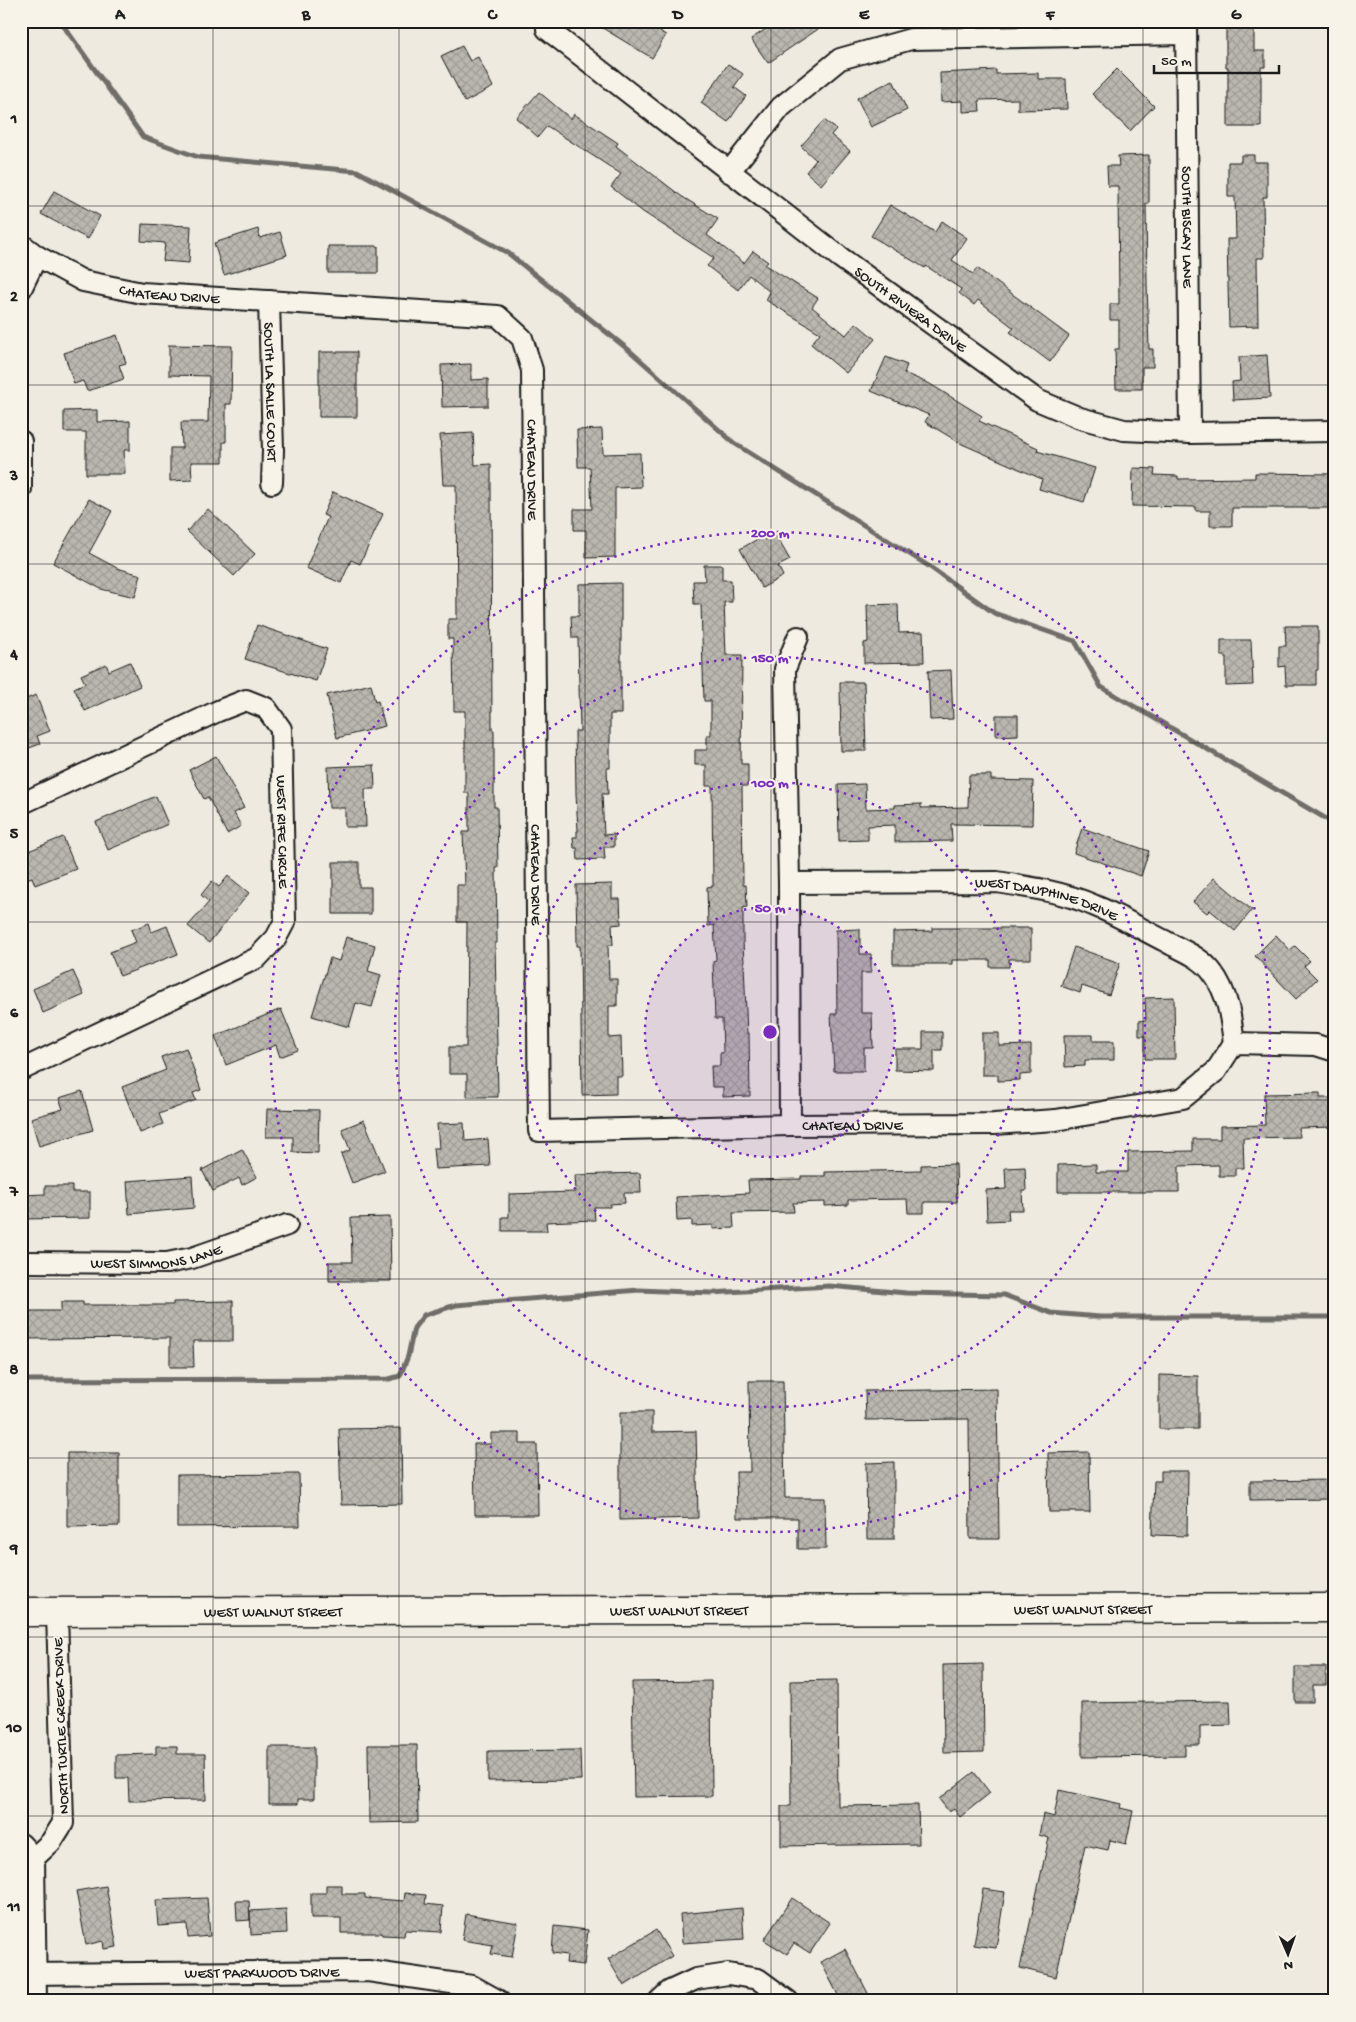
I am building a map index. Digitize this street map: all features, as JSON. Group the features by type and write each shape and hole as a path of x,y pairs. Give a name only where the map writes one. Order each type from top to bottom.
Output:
{"main road":[{"name":"WEST WALNUT STREET","path":"21,1612 1335,1608"}],"street":[{"name":"SOUTH RIVIERA DRIVE","path":"550,25 729,172 841,258 1037,400 1080,418 1124,430 1335,432"},
{"path":"729,172 782,107 840,59 912,39 1186,27"},
{"name":"SOUTH BISCAY LANE","path":"1186,27 1190,432"},
{"path":"21,289 29,250"},
{"name":"CHATEAU DRIVE","path":"29,250 83,281 142,293 498,316 522,338 532,370 539,1131 790,1125 994,1124 1056,1120 1111,1112 1183,1098 1216,1071 1234,1044"},
{"name":"SOUTH LA SALLE COURT","path":"269,301 273,450 272,483"},
{"path":"21,441 21,489"},
{"path":"790,1125 789,883 785,669 798,637"},
{"name":"WEST RIFE CIRCLE","path":"21,804 218,711 246,700 266,708 281,729 285,921 276,938 257,958 21,1070"},
{"name":"WEST DAUPHINE DRIVE","path":"789,883 997,882 1052,892 1093,905 1194,955 1212,971 1222,988 1231,1012 1234,1044"},
{"path":"1234,1044 1329,1045"},
{"name":"WEST SIMMONS LANE","path":"21,1262 167,1263 192,1258 286,1225"},
{"name":"NORTH TURTLE CREEK DRIVE","path":"36,2001 28,1974 28,1851 51,1842 63,1823 57,1612"},
{"name":"WEST PARKWOOD DRIVE","path":"28,1974 368,1971 472,1986 499,2001"},
{"path":"659,2001 670,1991 696,1979 728,1974 758,1979 788,2001"}],"building":[{"path":"591,21 667,21 660,32 666,35 652,58"},
{"path":"778,21 830,21 768,63 751,39"},
{"path":"1226,21 1254,21 1254,51 1265,51 1265,67 1261,67 1261,127 1228,127"},
{"path":"462,46 470,61 478,57 493,87 465,102 441,56"},
{"path":"728,64 743,74 734,87 746,96 728,122 701,103"},
{"path":"1117,69 1154,106 1130,131 1092,94"},
{"path":"996,70 996,74 1038,73 1038,79 1066,79 1067,109 1018,110 1018,99 979,100 980,111 963,112 963,101 941,102 940,73"},
{"path":"893,80 907,110 871,127 857,98"},
{"path":"539,92 571,119 574,114 618,143 616,146 681,196 718,219 707,235 744,263 753,251 768,262 765,265 818,298 812,307 846,335 856,323 875,339 846,373 811,344 820,333 766,300 770,292 749,275 738,290 707,266 714,258 643,212 611,187 621,174 547,126 538,137 516,118"},
{"path":"824,120 836,129 831,135 850,151 821,185 806,172 816,160 801,146"},
{"path":"1149,155 1149,204 1146,204 1147,283 1149,349 1153,349 1153,367 1142,367 1142,389 1116,389 1115,349 1119,349 1119,320 1110,320 1110,304 1119,304 1118,186 1108,186 1107,166 1119,166 1118,156"},
{"path":"1241,155 1254,155 1254,162 1267,162 1267,197 1263,197 1264,258 1257,258 1258,326 1229,327 1227,239 1236,239 1235,197 1228,197 1228,162 1241,162"},
{"path":"54,191 100,216 88,239 41,214"},
{"path":"890,205 935,232 942,221 967,238 952,260 973,274 977,268 1069,336 1050,362 1010,332 1014,328 978,300 974,305 959,293 961,289 926,266 925,268 871,236"},
{"path":"142,224 191,226 189,263 163,261 165,243 141,241"},
{"path":"258,229 260,238 280,232 287,255 224,275 214,243"},
{"path":"328,246 378,246 378,273 328,273"},
{"path":"117,335 126,363 119,365 124,379 87,391 83,381 74,384 64,353"},
{"path":"169,345 232,346 231,404 226,404 226,442 223,442 223,462 191,462 192,480 170,481 170,448 182,448 181,422 208,422 209,376 169,375"},
{"path":"319,352 357,352 357,417 319,417"},
{"path":"1267,355 1270,398 1233,400 1232,382 1240,381 1239,357"},
{"path":"886,357 907,365 904,373 930,384 982,416 979,421 1038,448 1037,451 1095,468 1084,502 1039,489 1042,479 962,444 925,422 929,415 871,391"},
{"path":"471,364 471,380 488,379 488,406 442,407 441,365"},
{"path":"97,410 97,422 130,421 130,450 124,450 125,474 86,474 86,432 64,432 64,411"},
{"path":"602,429 603,454 640,453 641,487 615,488 615,557 586,558 586,530 574,530 574,509 592,509 590,467 578,467 577,430"},
{"path":"473,433 475,465 491,464 492,730 494,730 494,807 497,807 498,868 496,868 497,943 495,943 498,1097 467,1097 467,1074 449,1074 449,1047 466,1047 467,922 457,922 457,885 465,885 463,832 469,832 469,793 465,793 465,711 454,711 453,639 448,639 448,619 457,619 456,485 443,485 440,435"},
{"path":"1133,468 1155,469 1154,475 1178,476 1178,479 1255,478 1255,473 1335,474 1335,508 1232,508 1232,526 1210,526 1210,511 1196,511 1196,507 1132,506"},
{"path":"333,492 383,514 360,564 351,560 341,583 306,568 328,517 323,515"},
{"path":"89,499 112,511 89,553 117,568 141,575 135,597 101,589 53,563"},
{"path":"208,509 255,554 234,576 187,531"},
{"path":"775,534 790,560 778,566 783,576 762,588 740,549 763,536 765,540"},
{"path":"704,565 722,565 722,580 731,580 732,602 724,602 726,655 742,655 741,764 748,764 748,786 742,786 743,885 746,885 747,907 743,908 743,940 747,1034 749,1033 750,1096 723,1097 723,1087 712,1087 711,1066 720,1066 720,1053 723,1053 722,1019 715,1019 713,961 716,960 714,925 708,926 707,887 713,886 712,786 706,786 706,765 695,765 695,750 707,750 707,735 711,735 711,701 704,701 701,604 694,604 693,581 705,581"},
{"path":"621,583 621,714 610,714 610,768 607,768 608,794 602,794 604,835 614,834 614,847 604,847 605,859 578,860 577,848 574,848 573,837 577,837 578,831 575,731 580,731 578,638 572,638 571,616 579,616 579,584"},
{"path":"898,604 899,633 923,632 924,662 864,663 864,643 868,642 867,605"},
{"path":"257,625 327,649 316,681 245,659"},
{"path":"1285,626 1318,626 1316,685 1286,685 1285,666 1279,667 1279,646 1286,646"},
{"path":"1221,640 1251,640 1253,685 1226,686 1226,656 1221,656"},
{"path":"130,662 140,686 85,711 74,688 85,683 81,675 106,664 109,671"},
{"path":"951,670 953,719 930,720 928,671"},
{"path":"840,682 864,682 866,751 841,751"},
{"path":"371,684 375,702 378,701 385,726 337,738 327,695"},
{"path":"36,695 50,731 37,736 40,744 21,751 21,701"},
{"path":"996,715 1018,715 1018,735 996,736"},
{"path":"216,756 244,808 234,813 241,826 227,834 208,797 204,799 189,770"},
{"path":"374,765 375,789 365,789 366,827 345,827 345,808 329,808 328,767"},
{"path":"969,775 991,775 991,780 1033,781 1032,825 951,824 952,841 895,842 895,825 868,826 868,840 839,841 838,785 865,784 866,809 895,808 895,805 921,804 921,808 968,807"},
{"path":"156,796 168,824 108,850 96,822"},
{"path":"1082,828 1149,851 1141,876 1074,853"},
{"path":"63,837 76,869 35,885 32,877 21,881 21,854"},
{"path":"333,862 359,862 359,887 371,887 371,914 333,914"},
{"path":"228,876 249,893 209,943 188,926 209,902 201,895 212,881 219,887"},
{"path":"1214,878 1252,910 1235,931 1210,910 1207,913 1193,902"},
{"path":"612,884 612,899 620,899 621,924 612,925 613,945 608,945 609,979 617,979 617,1006 609,1006 609,1038 621,1037 622,1076 616,1076 616,1094 582,1095 580,946 577,946 576,885"},
{"path":"149,923 152,932 167,926 178,954 120,976 110,952 136,942 131,930"},
{"path":"932,928 1031,928 1031,959 1009,959 1009,967 990,967 990,960 952,960 952,964 893,964 893,932 932,931"},
{"path":"860,929 860,954 871,954 871,973 861,973 861,1013 872,1013 873,1048 864,1048 864,1071 834,1071 831,1014 837,1014 836,930"},
{"path":"1276,935 1290,950 1295,946 1310,961 1304,966 1317,979 1296,999 1255,956"},
{"path":"346,937 375,945 368,971 381,975 372,1007 356,1003 349,1027 312,1016 330,958 339,961"},
{"path":"1074,947 1120,963 1109,995 1082,986 1080,993 1061,986"},
{"path":"73,971 84,995 43,1013 33,989"},
{"path":"1174,997 1175,1059 1145,1059 1145,1036 1139,1036 1139,1021 1146,1020 1145,998"},
{"path":"281,1009 298,1050 280,1057 276,1045 226,1065 215,1036"},
{"path":"923,1032 942,1032 942,1050 934,1050 934,1071 895,1070 895,1049 923,1049"},
{"path":"982,1033 999,1033 999,1046 1031,1045 1031,1074 1020,1075 1020,1080 998,1081 998,1075 982,1075"},
{"path":"1064,1035 1093,1035 1093,1041 1114,1041 1114,1060 1085,1060 1085,1066 1065,1067"},
{"path":"186,1048 201,1090 193,1093 196,1100 159,1114 163,1124 140,1133 122,1087 166,1070 161,1057"},
{"path":"82,1091 93,1130 39,1146 31,1118 63,1109 59,1098"},
{"path":"1320,1093 1320,1098 1335,1098 1335,1127 1299,1128 1300,1137 1243,1138 1244,1168 1235,1168 1235,1176 1219,1176 1219,1165 1179,1166 1179,1192 1058,1192 1058,1165 1096,1164 1096,1172 1128,1172 1128,1152 1193,1151 1193,1139 1220,1139 1220,1126 1265,1125 1264,1094"},
{"path":"267,1109 319,1110 318,1153 293,1152 293,1137 266,1137"},
{"path":"364,1120 385,1171 352,1183 341,1154 350,1150 342,1129"},
{"path":"464,1123 465,1141 488,1139 490,1166 435,1169 433,1148 439,1148 437,1124"},
{"path":"242,1149 257,1177 242,1185 239,1178 213,1191 202,1170"},
{"path":"956,1164 957,1202 924,1202 924,1213 908,1213 907,1199 848,1200 848,1205 825,1206 825,1202 793,1203 794,1212 733,1213 734,1228 713,1229 713,1225 692,1226 692,1220 677,1221 676,1197 749,1193 748,1180 801,1179 801,1176 825,1176 825,1172 921,1170 921,1165"},
{"path":"1025,1167 1026,1191 1022,1191 1023,1210 1008,1210 1009,1220 987,1221 986,1190 1006,1189 1005,1168"},
{"path":"640,1173 641,1193 624,1193 625,1203 610,1204 610,1207 594,1207 595,1220 546,1222 547,1231 502,1231 502,1217 509,1217 509,1194 576,1192 575,1175"},
{"path":"192,1176 194,1208 129,1214 127,1181"},
{"path":"45,1186 72,1186 72,1192 90,1192 90,1218 22,1219 22,1195 45,1194"},
{"path":"390,1217 391,1281 329,1281 329,1262 352,1262 351,1218"},
{"path":"233,1301 233,1341 193,1341 194,1367 170,1367 170,1338 22,1339 22,1311 61,1311 61,1302 83,1302 83,1305 173,1305 173,1302"},
{"path":"1159,1375 1198,1376 1198,1429 1159,1429"},
{"path":"749,1381 783,1381 785,1498 825,1498 826,1549 798,1549 798,1518 737,1518 736,1472 750,1472"},
{"path":"997,1389 999,1539 970,1539 969,1419 866,1420 865,1391"},
{"path":"620,1412 652,1412 652,1432 696,1431 698,1518 620,1520"},
{"path":"401,1428 402,1504 341,1505 339,1429"},
{"path":"491,1433 520,1433 520,1444 537,1444 538,1515 475,1515 474,1444 491,1444"},
{"path":"1089,1452 1090,1512 1049,1512 1048,1453"},
{"path":"67,1453 119,1453 119,1526 67,1527"},
{"path":"894,1462 894,1539 867,1539 866,1463"},
{"path":"1161,1471 1188,1471 1187,1536 1152,1535 1154,1481 1161,1481"},
{"path":"299,1474 300,1526 177,1527 177,1475"},
{"path":"1335,1480 1335,1499 1250,1500 1250,1481"},
{"path":"983,1664 984,1752 944,1753 943,1665"},
{"path":"1295,1667 1326,1667 1326,1685 1313,1685 1313,1702 1295,1702"},
{"path":"837,1680 838,1806 918,1805 919,1844 781,1846 781,1806 791,1806 790,1681"},
{"path":"711,1681 712,1796 634,1797 632,1682"},
{"path":"1230,1701 1231,1725 1200,1726 1200,1745 1185,1745 1185,1756 1082,1757 1082,1703"},
{"path":"368,1745 417,1745 418,1822 369,1823"},
{"path":"156,1746 177,1746 177,1754 205,1754 206,1800 129,1801 128,1778 116,1778 116,1755 156,1754"},
{"path":"269,1747 314,1747 314,1799 298,1799 298,1804 269,1804"},
{"path":"580,1750 581,1780 488,1781 488,1751"},
{"path":"974,1772 990,1793 960,1817 954,1809 949,1812 939,1799"},
{"path":"1059,1790 1121,1804 1120,1808 1133,1811 1126,1844 1110,1840 1108,1850 1085,1845 1056,1977 1020,1968 1049,1838 1039,1835 1043,1814 1054,1817"},
{"path":"326,1885 342,1885 342,1894 365,1894 365,1898 404,1901 405,1893 426,1895 425,1904 443,1906 441,1932 405,1930 404,1936 382,1935 382,1933 341,1933 341,1918 311,1918 311,1893 326,1893"},
{"path":"106,1886 117,1947 104,1949 103,1941 86,1945 76,1891"},
{"path":"983,1889 1005,1892 996,1948 974,1945"},
{"path":"207,1898 210,1936 188,1938 187,1924 158,1926 156,1900"},
{"path":"792,1898 830,1923 810,1953 794,1943 787,1954 764,1940"},
{"path":"236,1901 249,1901 250,1920 237,1921"},
{"path":"742,1908 744,1939 682,1943 680,1914"},
{"path":"286,1909 287,1933 251,1935 250,1911"},
{"path":"466,1914 518,1923 512,1957 491,1954 493,1945 462,1940"},
{"path":"554,1926 588,1930 584,1965 566,1963 567,1955 552,1953"},
{"path":"656,1930 672,1956 624,1986 608,1959"},
{"path":"845,1949 872,2001 841,2001 821,1962"}],"waterway":[{"path":"60,21 143,137 198,157 357,171 508,253 630,351 734,443 930,567 994,613 1075,641 1101,687 1335,824"},
{"path":"21,1380 389,1379 400,1376 408,1356 414,1328 424,1315 456,1305 639,1290 711,1293 829,1286 906,1293 1004,1295 1051,1313 1100,1317 1335,1317"}]}
